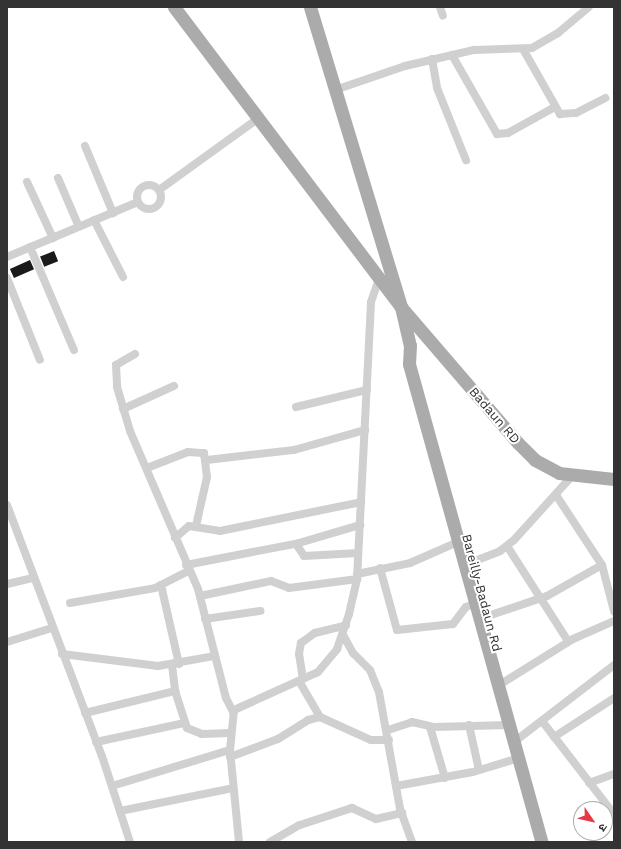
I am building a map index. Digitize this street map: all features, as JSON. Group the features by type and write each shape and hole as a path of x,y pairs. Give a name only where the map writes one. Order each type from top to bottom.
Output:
{"main road":[{"name":"Badaun RD","path":"174,7 401,307 527,453 551,469 572,476 614,479"},
{"path":"310,7 401,307 410,345 409,364 460,541 510,725 517,740 519,758 542,842"},
{"name":"Bareilly-Badaun Rd","path":"410,345 488,616 517,740 550,842"}],"street":[{"path":"440,7 443,16"},
{"path":"335,90 432,59 484,48 523,49 552,37 589,7"},
{"path":"523,49 554,107 560,114 569,115 605,98"},
{"path":"452,55 497,134 508,132 554,107"},
{"path":"432,59 437,88 466,160"},
{"path":"159,190 259,118"},
{"path":"85,146 113,213"},
{"path":"58,178 79,227"},
{"path":"27,182 53,238"},
{"path":"145,185 159,190 162,199 155,208 143,208 138,202 138,191 145,185"},
{"path":"7,257 138,202"},
{"path":"94,220 123,277"},
{"path":"30,247 74,350"},
{"path":"7,278 40,360"},
{"path":"233,712 249,701 301,680 329,661 343,635 357,577 371,302 379,279"},
{"path":"135,354 115,368 123,409 187,568 200,596 226,698 233,712 230,732 230,754 239,842"},
{"path":"123,409 174,386"},
{"path":"296,407 367,390"},
{"path":"207,460 294,450 365,430"},
{"path":"147,468 198,450 207,460 207,477 196,526"},
{"path":"472,562 507,546 556,495 572,476"},
{"path":"556,495 602,565 614,611"},
{"path":"175,538 184,528 196,526 220,531 361,502"},
{"path":"7,506 96,742 130,842"},
{"path":"70,603 161,585 187,568 296,544 360,524"},
{"path":"200,596 271,581 289,588 357,577 380,568 410,563 460,541"},
{"path":"296,544 304,556 358,553"},
{"path":"507,546 568,641"},
{"path":"488,616 541,598 602,565"},
{"path":"380,568 397,630 453,624 466,607 477,603"},
{"path":"7,584 34,578"},
{"path":"161,585 175,664 175,691 185,723 195,733 230,732"},
{"path":"205,619 260,611"},
{"path":"504,682 568,641 614,621"},
{"path":"320,717 301,680 299,654 301,643 316,633 346,625"},
{"path":"7,642 52,628"},
{"path":"343,635 372,674 388,730 396,786 402,813 412,842"},
{"path":"62,654 127,664 175,664 215,656"},
{"path":"517,740 614,665"},
{"path":"85,713 175,691"},
{"path":"554,737 614,698"},
{"path":"112,786 230,754 278,739 308,720 320,717 371,740 389,740"},
{"path":"542,721 614,814"},
{"path":"388,730 412,722 430,727 510,725"},
{"path":"96,742 185,723"},
{"path":"469,725 479,770"},
{"path":"430,727 444,778"},
{"path":"396,786 444,778 479,770 519,758"},
{"path":"589,783 614,774"},
{"path":"120,811 233,788"},
{"path":"270,842 300,825 352,808 376,819 402,813"}],"building":[{"path":"54,251 58,261 44,267 40,257"},
{"path":"30,260 34,269 14,278 10,269"}]}
